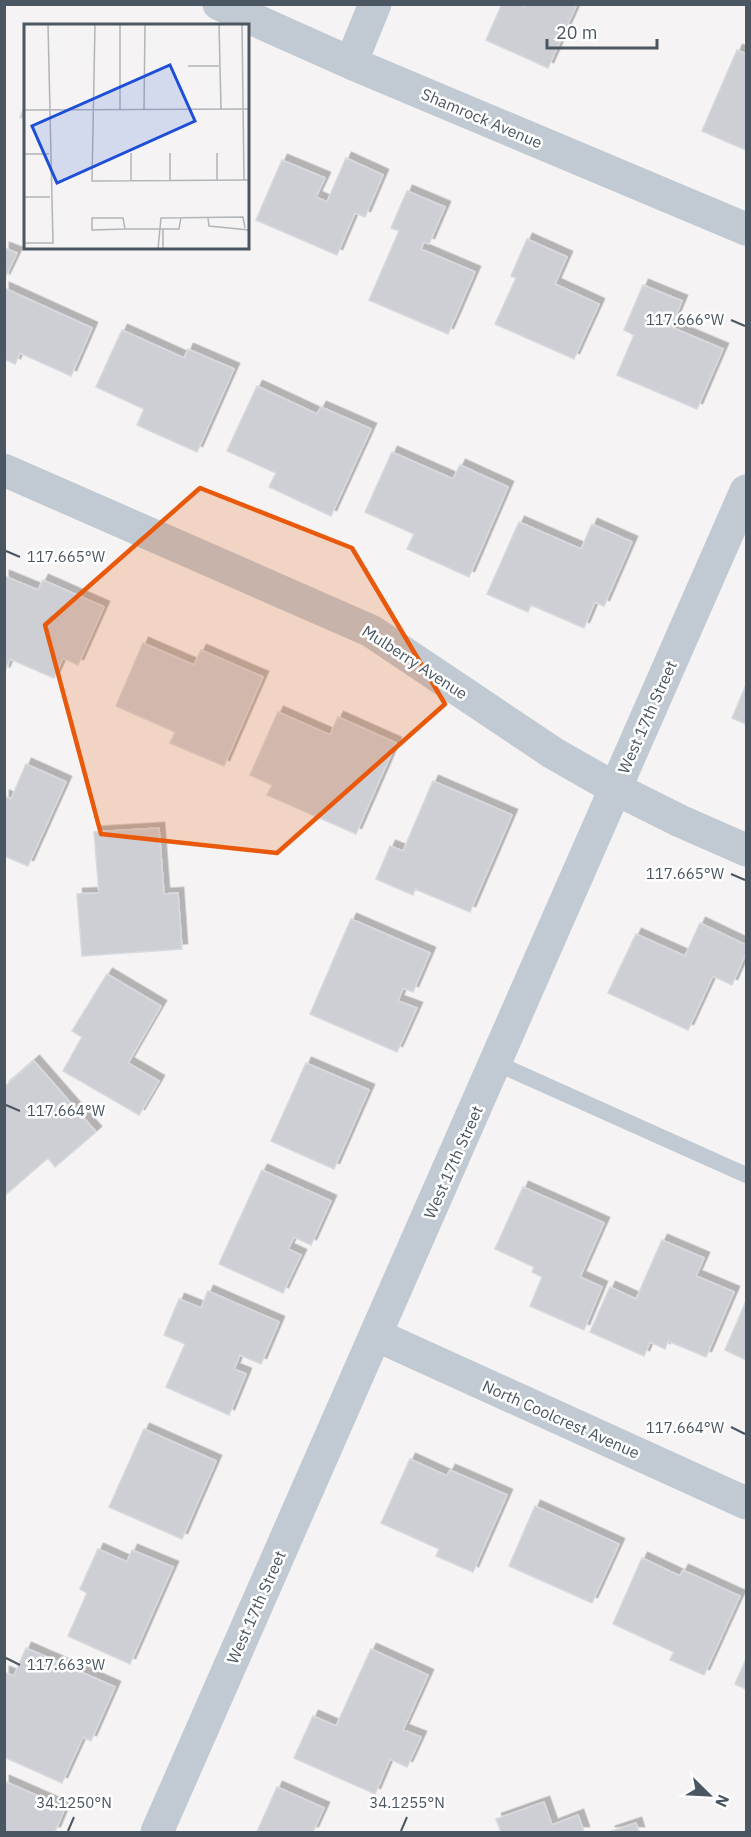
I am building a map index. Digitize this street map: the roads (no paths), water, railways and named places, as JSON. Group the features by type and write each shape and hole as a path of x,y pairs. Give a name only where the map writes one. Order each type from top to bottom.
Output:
{"street":[{"name":"Shamrock Avenue","path":"219,4 351,63 747,229"},
{"path":"351,63 375,4"},
{"name":"Mulberry Avenue","path":"4,470 371,631 553,753 616,789 680,821 747,850"},
{"name":"West 17th Street","path":"157,1833 747,491"},
{"name":"North Coolcrest Avenue","path":"376,1335 747,1503"}],"lane":[{"path":"496,1063 747,1175"}]}
